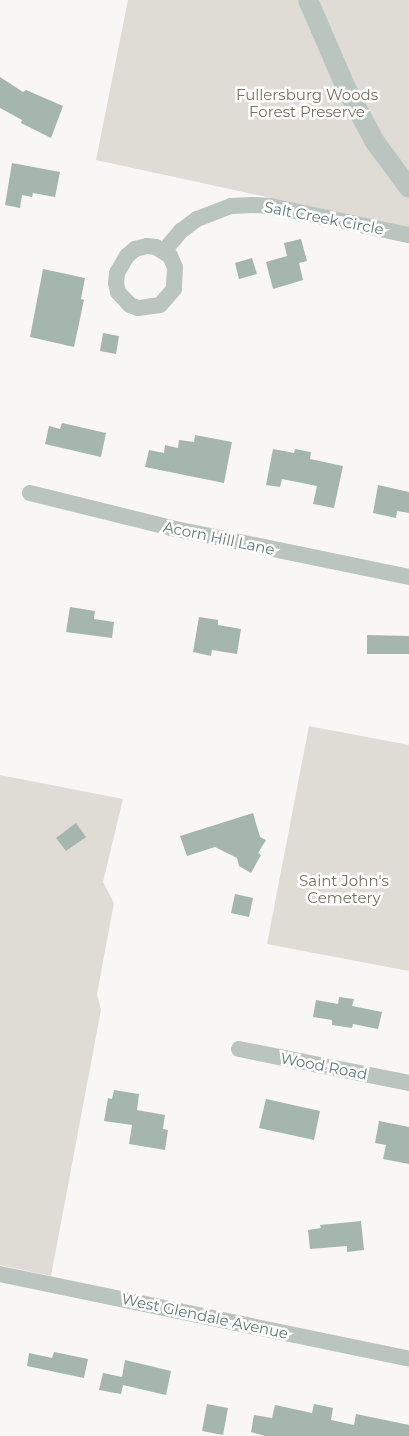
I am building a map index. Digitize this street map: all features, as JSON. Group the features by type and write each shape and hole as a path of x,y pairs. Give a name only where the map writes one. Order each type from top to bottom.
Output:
{"street":[{"path":"308,0 346,88 375,142 409,188"},
{"name":"Salt Creek Circle","path":"164,251 181,230 197,219 213,212 238,206 271,206 409,234"},
{"name":"Acorn Hill Lane","path":"30,493 171,528 409,577"},
{"name":"Wood Road","path":"239,1049 409,1083"},
{"name":"West Glendale Avenue","path":"0,1274 409,1359"}],"green space":[{"name":"Fullersburg Woods Forest Preserve","path":"128,0 409,0 409,228 96,160"},
{"name":"Saint John's Cemetery","path":"309,726 409,745 409,971 267,944"},
{"path":"0,775 123,799 103,882 114,903 97,994 101,1010 51,1276 0,1265"}],"building":[{"path":"0,77 23,92 26,90 63,106 51,138 21,123 22,120 0,108"},
{"path":"12,163 60,172 55,197 33,193 32,197 22,195 20,208 5,205"},
{"path":"301,239 307,261 299,263 303,280 273,289 266,262 287,256 284,243"},
{"path":"252,258 257,274 239,279 235,263"},
{"path":"43,269 85,278 81,299 84,300 74,347 30,337"},
{"path":"103,333 119,336 116,354 100,351"},
{"path":"62,423 106,433 101,457 45,444 49,426 60,429"},
{"path":"195,435 232,442 224,483 145,467 149,450 164,453 165,445 178,448 179,440 194,442"},
{"path":"273,449 294,453 295,449 311,452 310,459 343,466 334,508 313,504 317,486 282,479 280,487 266,485"},
{"path":"378,485 409,492 409,513 397,511 396,518 373,513"},
{"path":"70,607 95,611 94,619 114,622 112,638 66,632"},
{"path":"199,617 218,620 218,625 241,629 237,654 212,650 211,656 193,652"},
{"path":"367,635 409,636 409,654 367,654"},
{"path":"253,813 260,837 266,840 258,853 261,855 251,873 239,866 237,858 215,847 187,856 180,836"},
{"path":"76,823 86,837 66,851 56,838"},
{"path":"235,894 253,898 249,917 231,913"},
{"path":"339,997 354,999 352,1006 382,1012 378,1029 353,1024 352,1028 332,1025 332,1020 313,1017 316,1000 338,1004"},
{"path":"114,1090 139,1094 137,1110 165,1115 163,1129 168,1130 165,1150 129,1144 132,1125 104,1121 108,1098 112,1099"},
{"path":"266,1099 320,1111 314,1140 259,1128"},
{"path":"379,1121 409,1127 409,1164 383,1159 386,1145 375,1143"},
{"path":"361,1221 364,1250 347,1252 347,1246 310,1249 308,1230 321,1228 320,1225"},
{"path":"54,1352 88,1359 84,1378 27,1366 29,1353 52,1358"},
{"path":"125,1360 171,1371 166,1395 123,1385 121,1394 99,1390 103,1373 122,1377"},
{"path":"207,1404 228,1408 223,1435 202,1431"},
{"path":"314,1404 333,1408 331,1420 354,1425 356,1414 409,1425 409,1436 265,1436 251,1432 254,1415 272,1418 275,1405 312,1413"}]}
